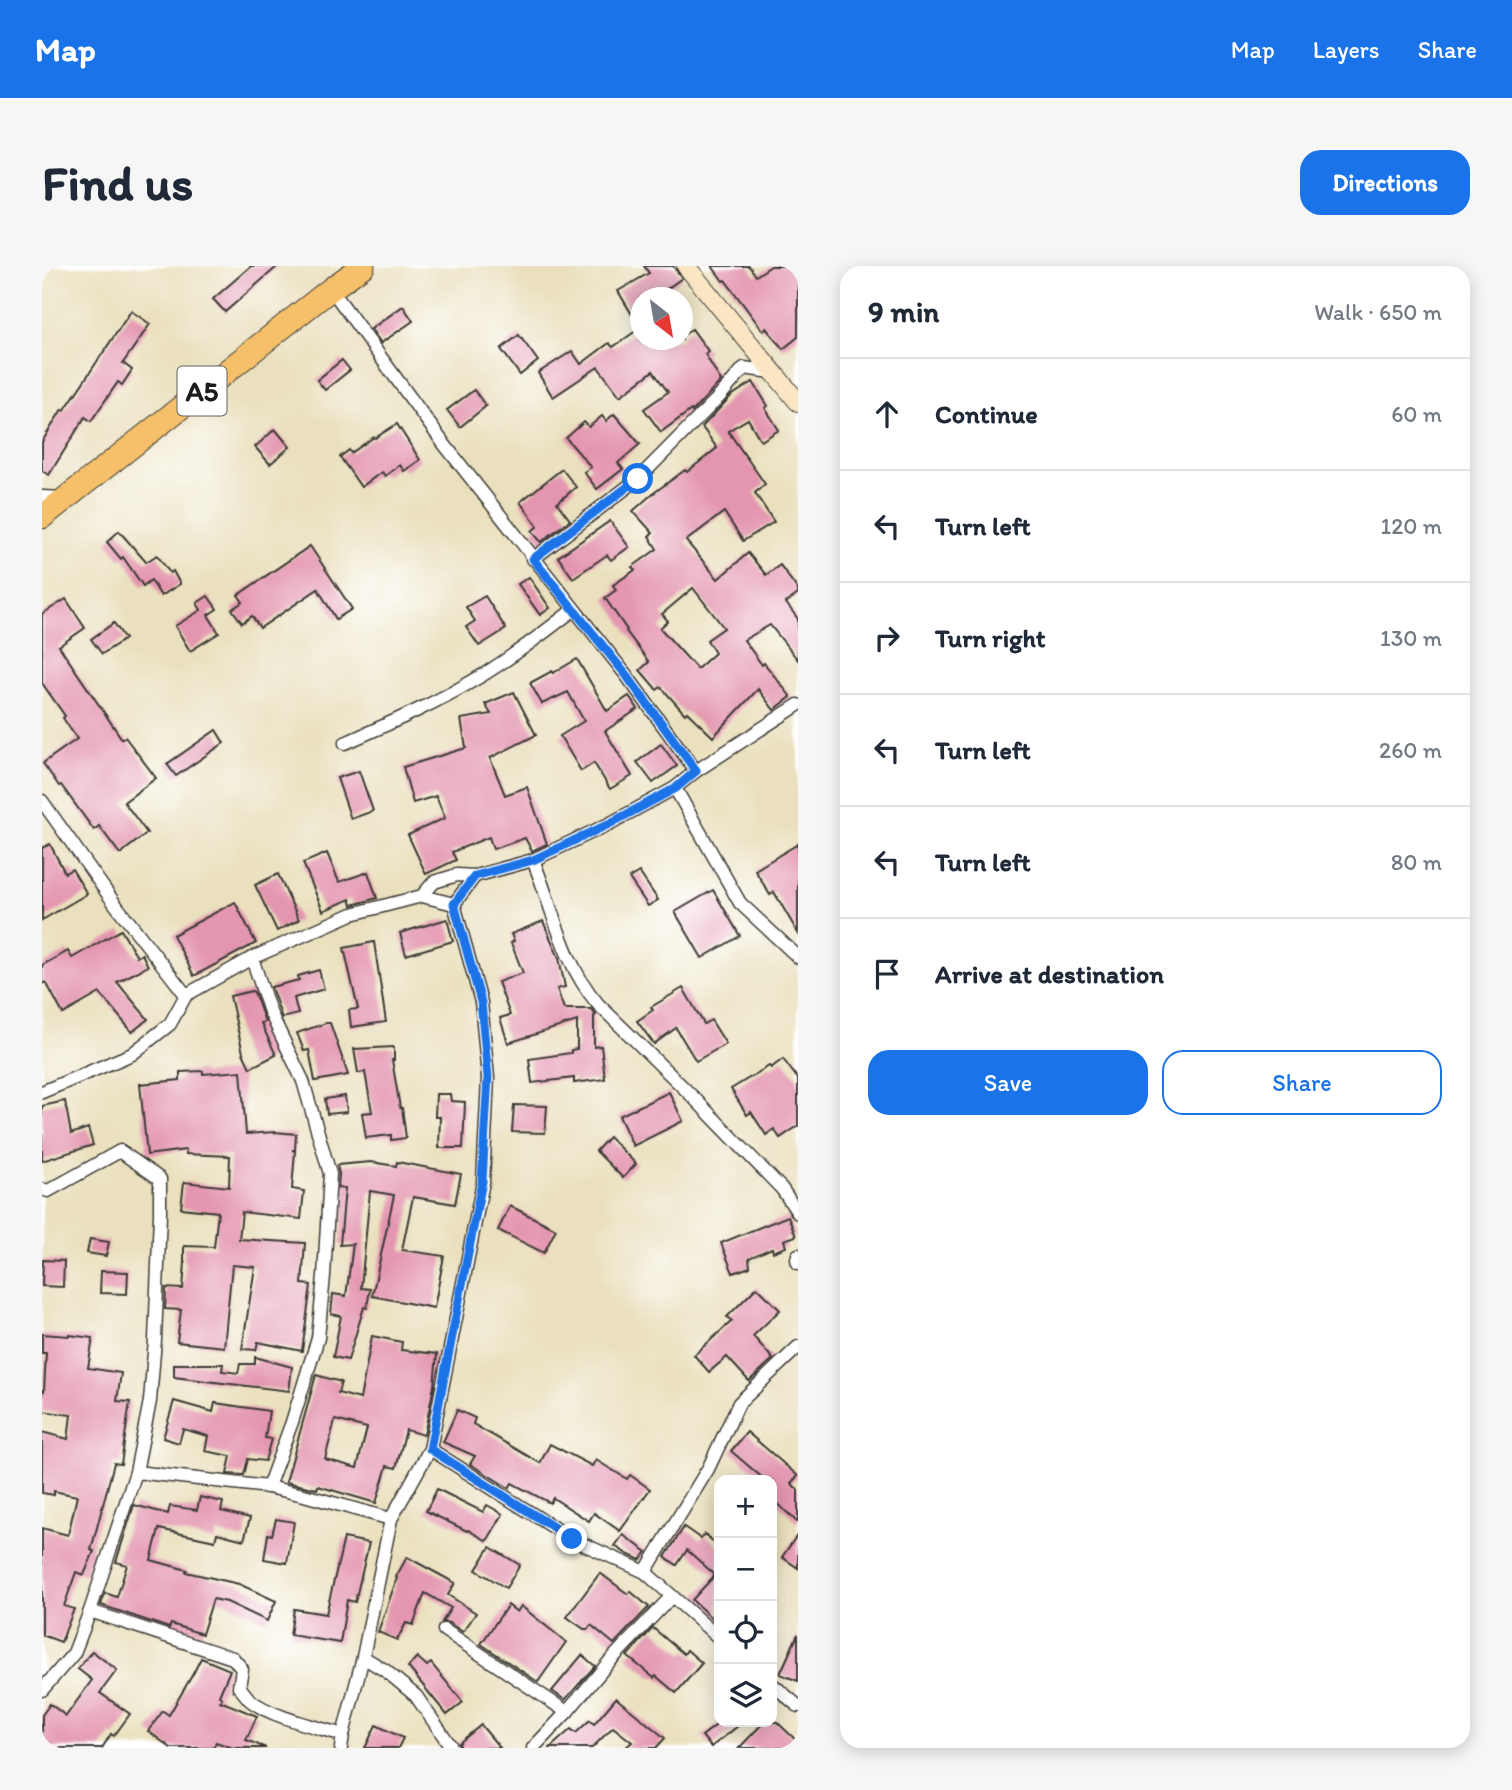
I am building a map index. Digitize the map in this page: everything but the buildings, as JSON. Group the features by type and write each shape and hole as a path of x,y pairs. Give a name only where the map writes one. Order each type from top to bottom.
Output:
{"highway":[{"name":"A5","path":"42,517 363,266"}],"street":[{"path":"686,266 798,402"},
{"path":"331,289 444,444 627,676 696,771"},
{"path":"533,559 638,479 744,368 772,372"},
{"path":"42,497 66,498"},
{"path":"345,743 425,707 486,673 573,610"},
{"path":"422,896 434,882 457,875 475,876 533,860 609,824 676,788 696,771 798,705"},
{"path":"676,788 740,903 798,957"},
{"path":"42,801 115,904 186,995"},
{"path":"533,860 573,969 586,990 773,1179 798,1213"},
{"path":"454,904 475,876"},
{"path":"42,1092 132,1054 170,1024 186,995 252,958 352,914 422,896 454,904"},
{"path":"90,1611 233,1658 242,1669 239,1687 250,1699 260,1706 342,1742 363,1657 391,1519 430,1449 482,1182 488,1077 481,1002 454,904"},
{"path":"252,958 270,1012 303,1081 330,1174 318,1338 268,1488"},
{"path":"42,1189 48,1191 120,1151 160,1179 155,1340 150,1401 136,1472 74,1653 42,1690"},
{"path":"798,1255 798,1263"},
{"path":"645,1572 708,1469 739,1403 798,1347"},
{"path":"430,1449 572,1539 645,1572 714,1634"},
{"path":"136,1472 268,1488 391,1519"},
{"path":"533,1748 671,1597"},
{"path":"443,1630 567,1712"},
{"path":"363,1657 386,1671 416,1696 452,1748"},
{"path":"777,1688 798,1706"}],"route":[{"path":"572,1539 430,1449 482,1182 488,1077 481,1002 454,904 475,876 533,860 609,824 676,788 696,771 627,676 533,559 638,479"}]}
